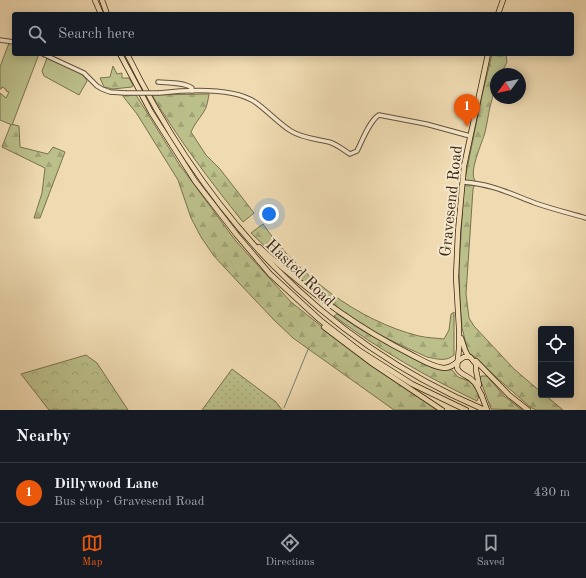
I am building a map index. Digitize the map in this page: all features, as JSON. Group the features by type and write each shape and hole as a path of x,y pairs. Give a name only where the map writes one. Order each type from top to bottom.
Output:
{"main road":[{"path":"95,0 100,12"},
{"path":"102,0 106,12"},
{"path":"499,12 503,0"},
{"name":"Hasted Road","path":"121,56 151,112 195,181 236,234 270,274 315,316 360,351 412,384 466,410"},
{"name":"Hasted Road","path":"128,56 137,75 176,142 208,188 243,232 293,286 354,336 382,356 444,391 486,410"},
{"name":"Gravesend Road","path":"458,362 459,328 456,277 458,232 464,166 488,56"},
{"path":"243,232 310,291 346,318 372,334 424,361 440,367 450,367 463,357 468,356 473,359 509,395 528,410"},
{"path":"270,274 291,298 339,339 373,364 442,410"},
{"name":"Gravesend Road","path":"459,328 463,346 468,356"},
{"path":"473,359 476,365 486,410"},
{"path":"458,362 458,371 474,382 482,396"},
{"path":"467,376 473,374 476,370"}],"street":[{"path":"0,40 12,42"},
{"path":"47,56 84,73 97,86 110,92 224,92 246,97 292,132 329,142 350,154 357,151 374,119 379,115 426,124 470,136"},
{"path":"158,82 190,86 192,91"},
{"path":"463,182 493,186 535,203 586,218"}],"green space":[{"path":"9,43 12,44 12,56 38,56 12,125 0,120 0,93 6,98 9,92 2,87 0,89 0,67"},
{"path":"492,56 506,56 507,62 504,68 490,68 491,104 484,137 476,157 473,172 476,182 473,189 466,294 469,318 474,326 514,369 538,389 538,398 549,398 563,410 536,410 530,407 469,353 462,328 459,269 464,184"},
{"path":"47,58 85,77 87,81 79,95 44,76 42,71"},
{"path":"113,66 117,74 122,73 122,78 129,78 133,85 132,87 113,89 104,87 100,78 110,77"},
{"path":"209,94 205,109 191,132 206,155 220,169 254,213 243,222 195,160 152,95"},
{"path":"122,95 136,95 179,164 235,240 291,302 369,364 437,410 394,410 293,338 274,320 214,256 201,237 191,218 178,180 137,114"},
{"path":"11,124 19,126 20,147 48,154 53,147 65,152 40,218 34,218 42,193 45,168 2,147"},
{"path":"263,224 277,243 312,278 331,294 374,319 396,329 419,336 444,339 449,330 451,314 454,312 454,355 448,359 427,357 380,335 354,320 313,290 251,233"},
{"path":"337,314 363,331 396,349 442,369 452,370 458,377 471,382 476,388 479,396 477,401 439,382 386,352 334,316"},
{"path":"86,355 97,363 128,410 49,410 21,374"},
{"path":"232,369 276,402 282,410 202,410"},
{"path":"481,376 487,376 504,396 522,410 491,409 480,379"}],"waterway":[{"path":"284,408 309,347"}],"place":[{"name":"Dillywood Lane","path":"467,127"}]}
